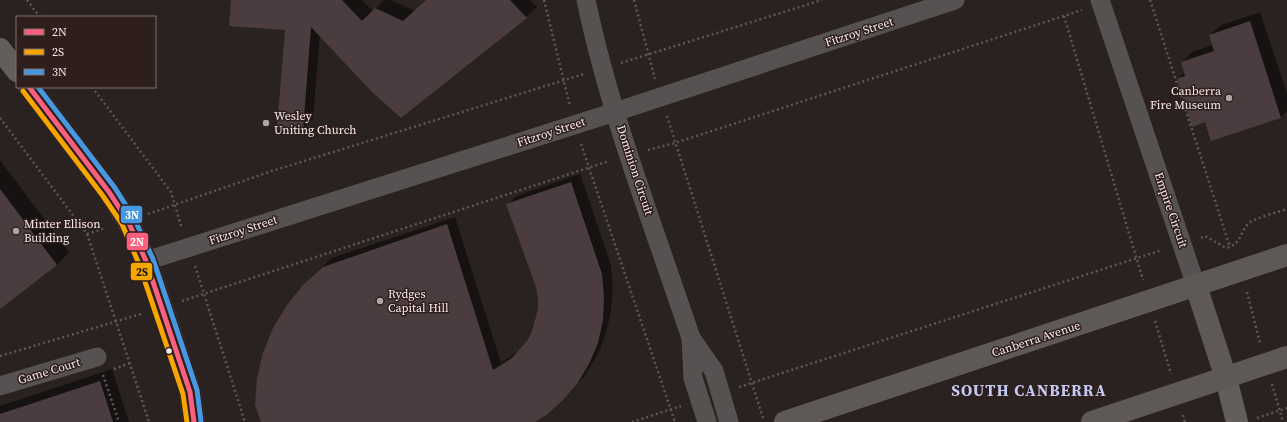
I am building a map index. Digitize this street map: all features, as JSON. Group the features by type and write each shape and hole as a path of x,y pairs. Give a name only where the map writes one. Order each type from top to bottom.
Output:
{"highway":[{"name":"Canberra Avenue","path":"785,422 1287,255"},
{"name":"Empire Circuit","path":"1196,286 1226,378"},
{"path":"1092,422 1287,357"}],"street":[{"name":"Dominion Circuit","path":"586,0 615,112 690,338 693,378 707,422"},
{"name":"Fitzroy Street","path":"146,261 615,112 955,0"},
{"name":"Empire Circuit","path":"1101,2 1196,286"},
{"path":"0,49 16,70"},
{"path":"30,88 128,221 146,261 190,392 194,422"},
{"name":"Dominion Circuit","path":"690,338 714,371 729,422"},
{"name":"Game Court","path":"0,386 97,357"},
{"name":"Empire Circuit","path":"1226,378 1244,421"}],"path":[{"path":"27,0 39,16"},
{"path":"544,0 574,125 675,422"},
{"path":"634,0 647,55 765,422"},
{"path":"87,234 272,171 822,0"},
{"path":"1150,0 1230,247"},
{"path":"0,356 116,322 589,168 675,143 1064,16 1101,2"},
{"path":"1064,16 1185,422"},
{"path":"93,88 171,192 184,234"},
{"path":"0,118 87,234 149,422"},
{"path":"721,393 1206,236 1226,248 1230,247 1235,245 1249,222 1287,209"},
{"path":"1235,245 1261,347"},
{"path":"194,265 202,294 245,422"},
{"path":"97,357 119,422"},
{"path":"632,422 700,400"},
{"path":"1244,421 1287,408"},
{"path":"1280,410 1284,422"}],"building":[{"path":"231,0 342,0 362,21 375,8 403,21 426,0 510,0 527,18 401,118 371,91 311,27 303,130 277,128 285,30 229,26"},
{"name":"Canberra Fire Museum","path":"1250,21 1281,118 1211,141 1205,122 1192,127 1177,79 1185,76 1181,62 1214,51 1209,35"},
{"name":"Rydges Capital Hill","path":"571,182 602,274 604,297 603,320 598,343 589,364 577,384 562,401 545,416 535,422 261,422 255,405 257,378 263,353 273,328 287,305 303,285 323,267 447,224 493,370 512,358 527,341 532,331 538,309 538,298 536,287 506,204"},
{"name":"Minter Ellison Building","path":"0,189 57,265 0,309"},
{"path":"100,381 113,422 0,422 0,414"}],"transit line":[{"name":"2N","path":"30,88 109,192 128,221 146,261 190,392 194,422"},
{"name":"3N","path":"39,88 115,188 134,218 153,259 197,390 201,421"},
{"name":"2S","path":"23,91 103,196 122,224 139,264 183,394 187,422"}],"place":[{"name":"Canberra Fire Museum","path":"1229,98"},
{"name":"Wesley Uniting Church","path":"266,123"},
{"name":"Minter Ellison Building","path":"16,231"},
{"name":"Rydges Capital Hill","path":"380,301"}],"district":[{"name":"SOUTH CANBERRA","path":"1029,390"}]}
